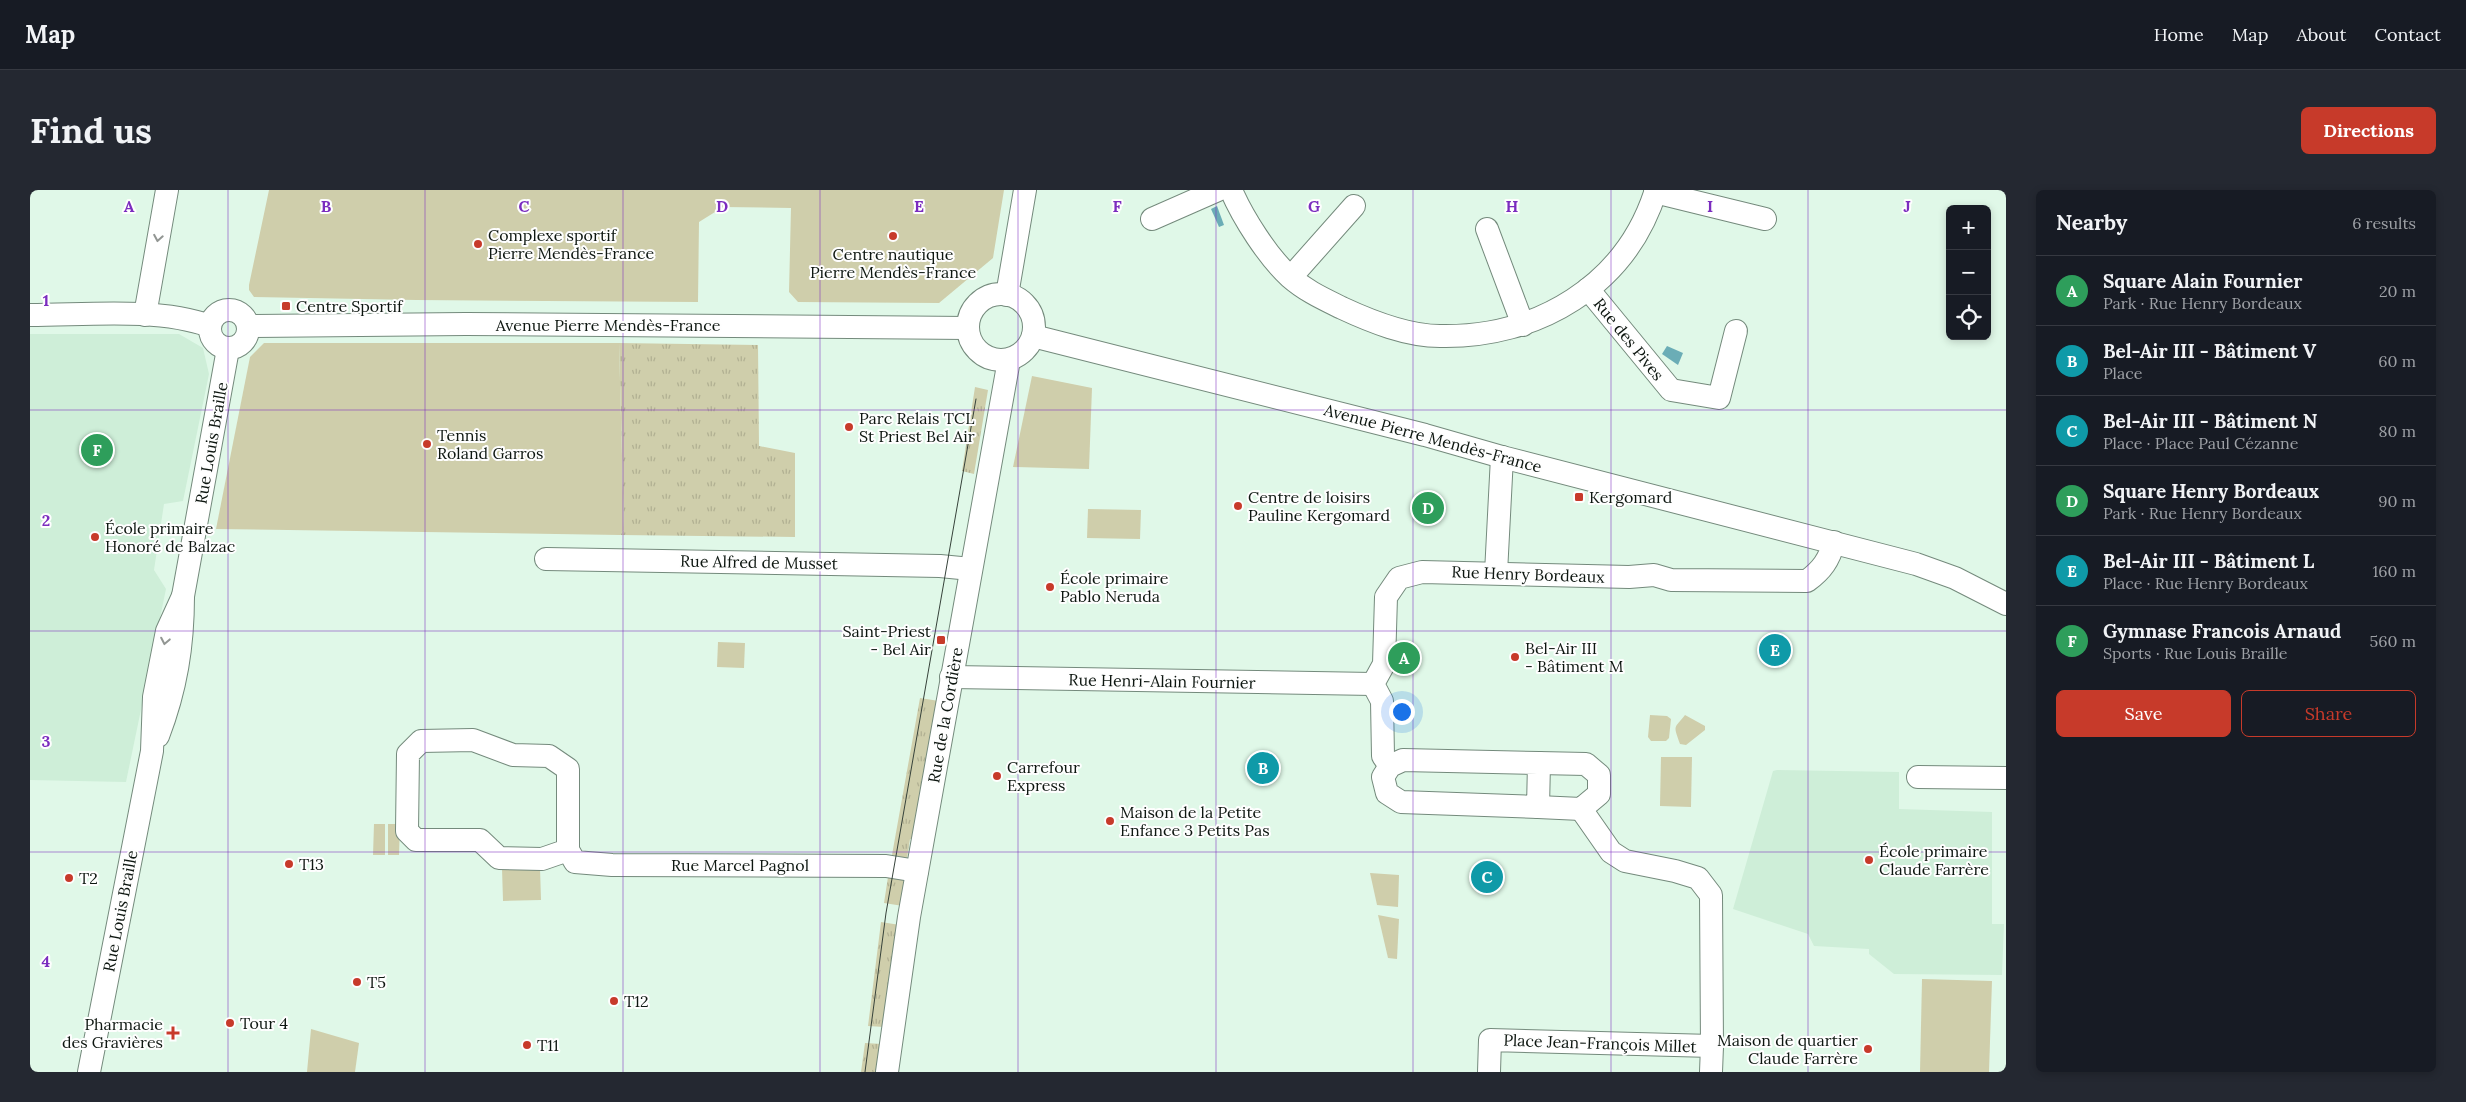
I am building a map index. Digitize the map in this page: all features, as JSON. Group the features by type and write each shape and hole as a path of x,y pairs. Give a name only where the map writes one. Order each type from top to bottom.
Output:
{"street":[{"path":"145,315 167,190"},
{"path":"1007,295 1025,190"},
{"path":"1152,219 1218,190"},
{"name":"Rue des Pives","path":"1231,190 1255,233 1290,278 1314,294 1353,313 1401,330 1439,336 1482,334 1523,325 1564,306 1606,274 1626,248 1647,213 1655,191 1765,218"},
{"path":"1290,278 1354,206"},
{"path":"1487,229 1523,325"},
{"name":"Rue des Pives","path":"1588,289 1671,390 1719,398 1736,331"},
{"path":"993,295 1007,295 1023,302 1032,317 1033,336 1022,353 1008,360 988,358 975,348 969,338 970,314 976,305 993,295"},
{"path":"232,310 240,313 249,326 247,338 239,346 228,349 218,345 211,337 210,326 214,317 222,311 232,310"},
{"path":"30,315 145,315 170,317 210,326"},
{"name":"Avenue Pierre Mendès-France","path":"249,326 466,324 968,328"},
{"name":"Avenue Pierre Mendès-France","path":"1033,336 1425,435 1502,457 1916,564 1955,578 2006,604"},
{"name":"Rue Louis Braille","path":"88,1072 152,751 154,697 167,631 183,596 228,349"},
{"name":"Rue de la Cordière","path":"887,1072 917,871 1008,360"},
{"path":"1496,573 1502,457"},
{"name":"Rue Henry Bordeaux","path":"1373,684 1384,664 1386,597 1399,578 1422,572 1629,577 1654,575 1671,580 1806,581 1819,573 1829,560 1834,542"},
{"name":"Rue Alfred de Musset","path":"546,559 940,566 971,569"},
{"name":"Rue Henri-Alain Fournier","path":"951,677 1373,684"},
{"path":"1373,684 1382,701 1383,756 1390,766"},
{"path":"473,740 513,756 549,756 568,769 568,850 542,859 499,858 480,840 416,840 407,831 408,754 421,741 473,740"},
{"path":"1402,760 1540,763 1586,764 1599,775 1599,794 1581,808 1400,802 1387,793 1384,777 1390,766 1402,760"},
{"path":"1538,807 1540,763"},
{"path":"1918,777 2006,778"},
{"name":"Place Jean-François Millet","path":"1581,808 1611,852 1618,857 1625,861 1676,871 1698,878 1712,895 1711,1072"},
{"name":"Rue Marcel Pagnol","path":"568,850 575,862 589,864 886,866 917,871"},
{"name":"Place Jean-François Millet","path":"1489,1072 1490,1040 1712,1046"}],"shaded area":[{"name":"École primaire Honoré de Balzac","path":"30,334 179,334 203,348 209,374 183,501 164,504 154,570 166,589 126,782 30,780"},
{"name":"École primaire Claude Farrère","path":"1773,771 1899,772 1899,809 1992,812 1992,924 2004,924 2002,975 1894,974 1869,954 1869,949 1814,946 1808,934 1733,909"}],"green space":[{"name":"Complexe sportif Pierre Mendès-France","path":"269,190 1004,190 993,258 939,303 798,302 789,292 791,208 723,207 699,222 698,302 254,297 249,290 249,285"},
{"name":"Tennis Roland Garros","path":"264,343 619,343 624,530 620,535 216,529 250,357"},
{"path":"619,343 758,345 759,446 795,453 795,537 620,535 624,530"},
{"path":"1032,376 1092,388 1089,469 1013,467"},
{"path":"975,387 988,390 974,474 962,471"},
{"path":"1088,509 1141,510 1140,539 1087,538"},
{"path":"718,642 745,643 744,668 717,667"},
{"path":"920,698 939,701 915,840 910,839 907,858 892,855"},
{"path":"1650,715 1667,716 1671,719 1669,738 1666,741 1651,741 1648,737"},
{"path":"1685,715 1705,726 1705,730 1686,745 1680,744 1676,730 1677,725"},
{"path":"1661,757 1692,757 1691,807 1660,806"},
{"path":"374,824 385,824 385,855 373,855"},
{"path":"388,824 400,824 399,855 388,855"},
{"path":"540,868 541,900 503,901 502,869"},
{"path":"1370,873 1399,875 1398,907 1377,905"},
{"path":"888,877 907,880 903,906 884,903"},
{"path":"1378,915 1399,919 1397,959 1388,958"},
{"path":"881,922 900,925 884,1027 868,1026"},
{"path":"1922,979 1992,981 1989,1072 1920,1072"},
{"path":"311,1029 359,1043 355,1072 307,1072"},
{"path":"865,1043 882,1044 879,1072 861,1072"}],"water":[{"path":"1217,206 1224,225 1219,227 1211,209"},
{"path":"1667,346 1683,353 1678,365 1662,354"}],"tram line":[{"path":"865,1072 886,913 976,399"}],"place":[{"name":"Centre nautique Pierre Mendès-France","path":"893,236"},
{"name":"Complexe sportif Pierre Mendès-France","path":"478,244"},
{"name":"Centre Sportif","path":"286,306"},
{"name":"Parc Relais TCL St Priest Bel Air","path":"849,427"},
{"name":"Tennis Roland Garros","path":"427,444"},
{"name":"Gymnase Francois Arnaud","path":"97,450"},
{"name":"Kergomard","path":"1579,497"},
{"name":"Centre de loisirs Pauline Kergomard","path":"1238,506"},
{"name":"Square Henry Bordeaux","path":"1428,508"},
{"name":"École primaire Honoré de Balzac","path":"95,537"},
{"name":"École primaire Pablo Neruda","path":"1050,587"},
{"name":"Saint-Priest - Bel Air","path":"941,640"},
{"name":"Bel-Air III - Bâtiment L","path":"1775,650"},
{"name":"Bel-Air III - Bâtiment M","path":"1515,657"},
{"name":"Square Alain Fournier","path":"1404,658"},
{"name":"Bel-Air III - Bâtiment V","path":"1263,768"},
{"name":"Carrefour Express","path":"997,776"},
{"name":"Maison de la Petite Enfance 3 Petits Pas","path":"1110,821"},
{"name":"École primaire Claude Farrère","path":"1869,860"},
{"name":"T13","path":"289,864"},
{"name":"Bel-Air III - Bâtiment N","path":"1487,877"},
{"name":"T2","path":"69,878"},
{"name":"T5","path":"357,982"},
{"name":"T12","path":"614,1001"},
{"name":"Tour 4","path":"230,1023"},
{"name":"Pharmacie des Gravières","path":"173,1033"},
{"name":"T11","path":"527,1045"},
{"name":"Maison de quartier Claude Farrère","path":"1868,1049"}]}
